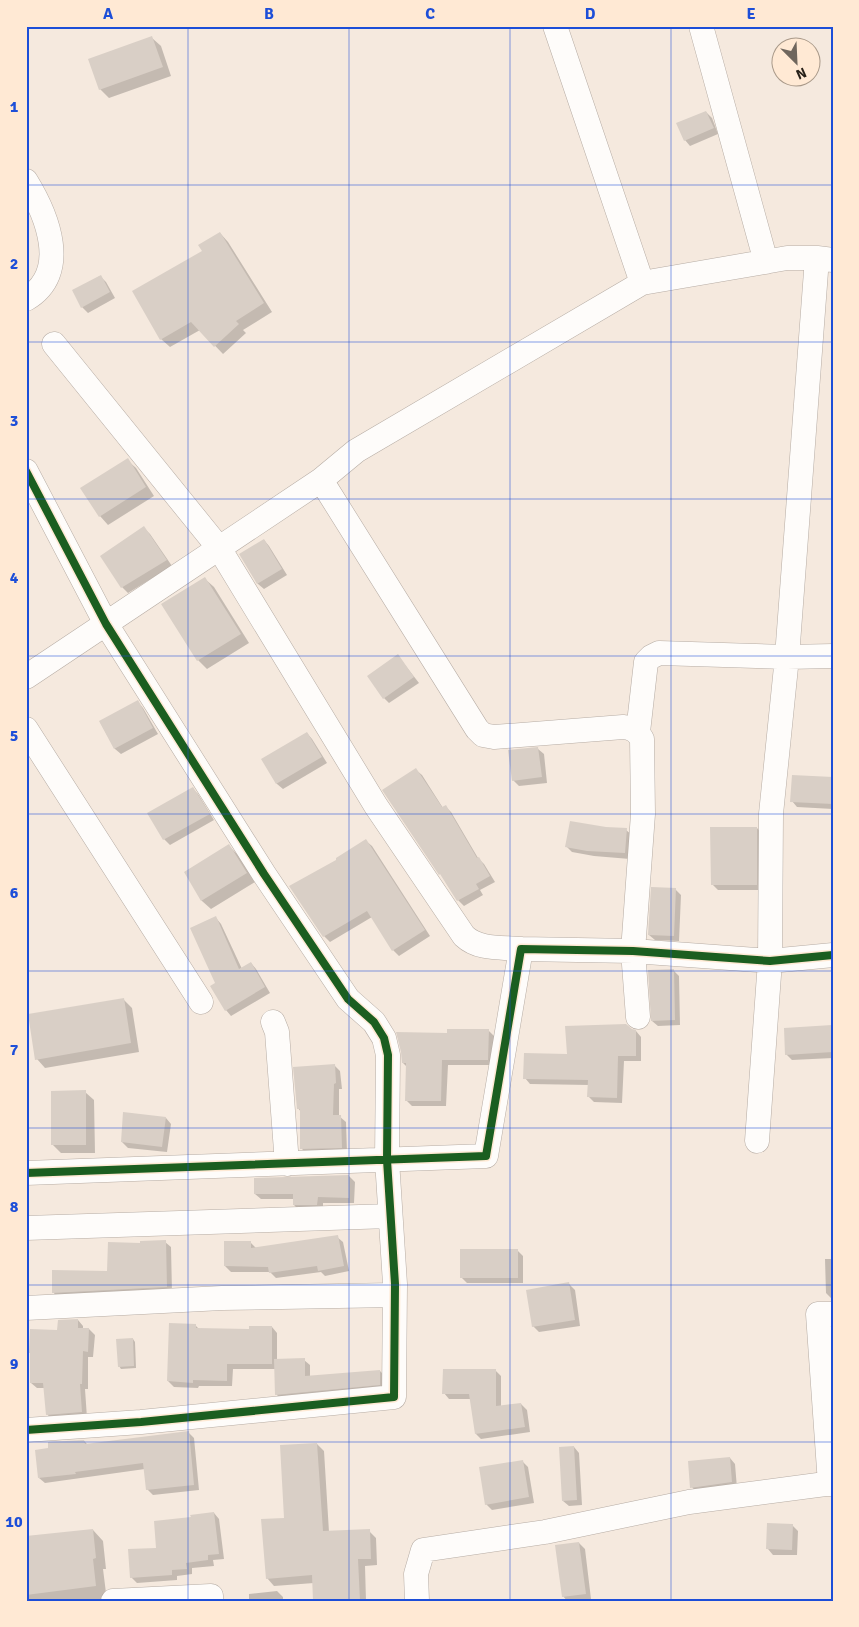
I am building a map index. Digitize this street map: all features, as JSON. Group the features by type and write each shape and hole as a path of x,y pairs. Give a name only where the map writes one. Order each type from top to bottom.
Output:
{"street":[{"path":"555,26 642,283"},
{"path":"701,26 766,262"},
{"path":"26,181 41,208 50,231 52,251 50,272 41,286 26,299"},
{"path":"26,677 321,480 356,451 642,283 788,258 825,259 771,814 770,961 757,1141"},
{"path":"54,344 219,548 376,806 464,936 471,943 482,946 521,949 633,951 770,961 833,955"},
{"path":"26,471 106,624 264,874 337,984 348,999 374,1022 384,1038 388,1055 387,1160 394,1295 394,1396 141,1422 26,1430"},
{"path":"321,480 477,729 484,735 494,737 623,727 638,732 642,739 643,814 633,951 638,1017"},
{"path":"638,732 646,662 651,656 659,654 787,657 833,656"},
{"path":"26,729 201,1002"},
{"path":"26,1173 486,1156 521,949"},
{"path":"272,1022 277,1032 287,1164"},
{"path":"26,1228 390,1216"},
{"path":"26,1308 222,1298 394,1295"},
{"path":"417,1601 416,1574 422,1550 545,1532 689,1502 832,1484 818,1314 833,1314"},
{"path":"113,1601 211,1596 211,1601"}],"building":[{"path":"152,36 163,67 99,90 88,59"},
{"path":"706,111 714,128 684,141 676,123"},
{"path":"220,232 264,303 236,321 239,324 214,347 191,322 160,340 132,291 202,251 198,245"},
{"path":"101,275 110,292 81,308 72,290"},
{"path":"128,458 146,487 99,517 80,488"},
{"path":"144,526 167,560 121,588 100,556"},
{"path":"264,539 282,569 257,584 239,554"},
{"path":"205,577 241,634 197,661 161,604"},
{"path":"398,654 414,677 383,699 367,676"},
{"path":"138,700 153,728 114,749 99,721"},
{"path":"307,732 322,757 276,784 261,759"},
{"path":"538,747 542,777 512,781 508,750"},
{"path":"416,768 442,807 446,805 477,858 479,857 490,876 476,884 479,889 457,901 382,790"},
{"path":"792,775 833,777 833,804 790,802"},
{"path":"193,787 210,814 163,840 147,813"},
{"path":"570,821 606,827 627,828 625,853 587,851 565,847"},
{"path":"710,827 757,827 757,885 711,885"},
{"path":"366,839 425,930 392,951 367,911 323,937 289,886 336,860 336,858"},
{"path":"229,844 247,873 201,901 184,872"},
{"path":"651,887 676,888 674,936 648,935"},
{"path":"216,916 239,969 251,962 265,987 225,1011 210,986 215,983 190,928"},
{"path":"674,969 675,1020 651,1021 648,970"},
{"path":"124,998 131,1043 35,1060 28,1014"},
{"path":"626,1024 636,1030 636,1056 618,1056 617,1098 587,1097 588,1080 523,1079 524,1053 567,1054 565,1026"},
{"path":"832,1025 833,1052 785,1055 784,1028"},
{"path":"447,1029 489,1029 488,1060 442,1060 441,1101 405,1101 406,1063 402,1063 396,1032 447,1033"},
{"path":"335,1064 336,1083 334,1084 333,1115 341,1115 342,1148 300,1149 300,1109 297,1109 293,1067"},
{"path":"86,1090 86,1145 51,1145 51,1091"},
{"path":"123,1112 166,1117 162,1147 121,1142"},
{"path":"349,1175 349,1198 318,1197 317,1205 293,1205 293,1194 254,1194 254,1178"},
{"path":"338,1235 344,1266 318,1271 317,1266 269,1273 268,1267 224,1266 224,1241 251,1241 251,1248"},
{"path":"166,1240 167,1287 52,1293 52,1270 107,1271 108,1242 140,1243 140,1241"},
{"path":"460,1249 518,1249 518,1278 460,1278"},
{"path":"569,1282 575,1320 532,1327 526,1290"},
{"path":"78,1319 78,1328 89,1328 88,1352 83,1351 82,1384 80,1384 82,1412 46,1415 43,1383 30,1383 30,1329 57,1330 58,1320"},
{"path":"169,1323 196,1324 196,1328 249,1329 249,1326 272,1326 272,1364 227,1364 227,1381 193,1380 193,1383 167,1381"},
{"path":"133,1338 134,1366 118,1367 116,1339"},
{"path":"305,1358 305,1376 380,1370 380,1385 275,1395 274,1359"},
{"path":"443,1369 496,1369 496,1406 521,1403 525,1427 475,1434 469,1394 442,1394"},
{"path":"189,1431 194,1485 146,1490 143,1463 38,1478 35,1450 48,1448 48,1442 84,1440 85,1444"},
{"path":"317,1443 323,1531 370,1529 371,1559 358,1559 360,1601 313,1601 312,1575 266,1579 261,1519 284,1518 280,1445"},
{"path":"574,1446 577,1500 562,1501 559,1447"},
{"path":"730,1457 732,1482 690,1488 688,1461"},
{"path":"523,1460 529,1497 485,1505 479,1467"},
{"path":"214,1512 219,1554 208,1555 208,1560 186,1563 187,1569 172,1570 172,1575 130,1578 128,1549 156,1548 154,1521 191,1517 190,1515"},
{"path":"767,1523 793,1524 792,1550 766,1549"},
{"path":"93,1529 96,1558 93,1559 96,1586 26,1595 26,1536"},
{"path":"579,1542 586,1594 562,1597 555,1545"}],"cycle path":[{"path":"26,471 106,624 264,874 348,999 374,1022 384,1038 388,1055 387,1160 395,1284 394,1397 141,1422 26,1430"},
{"path":"26,1173 486,1156 521,949 633,951 770,961 833,955"}]}
